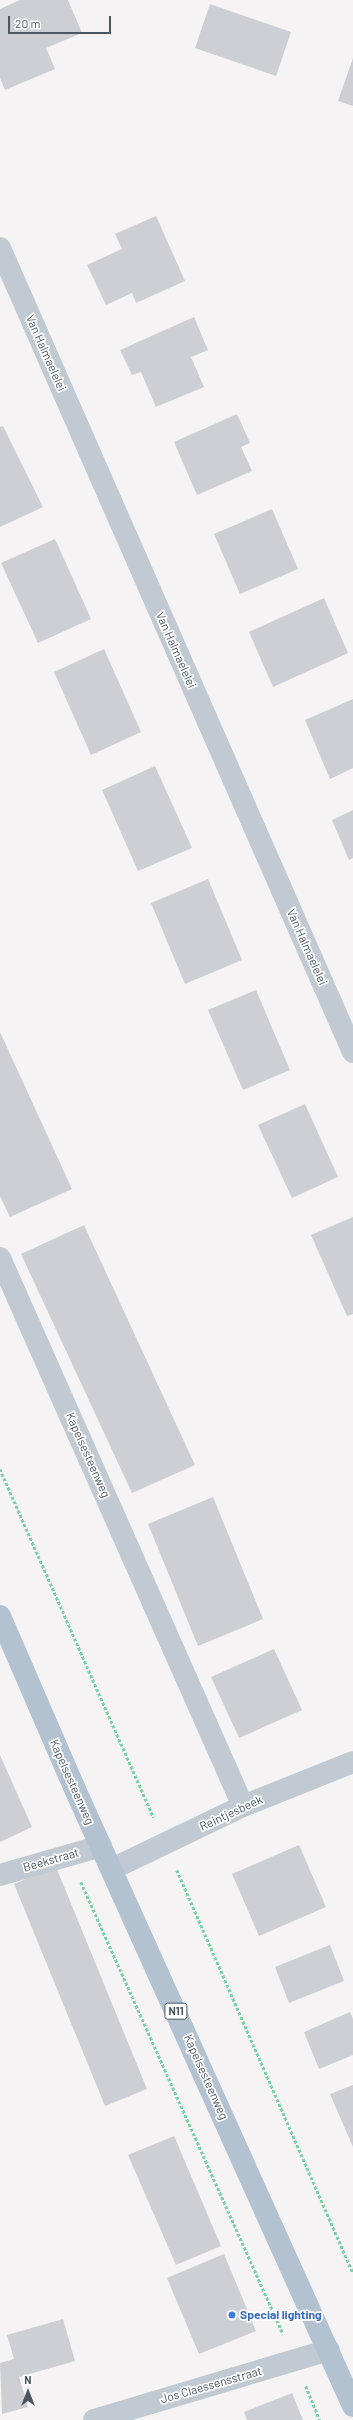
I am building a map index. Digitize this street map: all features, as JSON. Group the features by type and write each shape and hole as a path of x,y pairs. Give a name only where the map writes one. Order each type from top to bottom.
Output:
{"main road":[{"name":"Kapelsesteenweg","path":"0,1616 101,1846 353,2406"}],"street":[{"name":"Van Halmaelelei","path":"0,248 353,1052"},
{"name":"Kapelsesteenweg","path":"0,1258 243,1806"},
{"name":"Reintjesbeek","path":"112,1868 243,1806 353,1762"},
{"name":"Beekstraat","path":"0,1875 101,1846"},
{"name":"Jos Claessensstraat","path":"94,2420 329,2350"}],"path":[{"path":"69,1855 238,2228 320,2420"}],"building":[{"path":"20,0 68,0 82,33 46,48 55,69 5,90 0,78 0,9"},
{"path":"210,4 291,32 276,76 195,48"},
{"path":"353,58 353,106 338,101"},
{"path":"156,216 185,281 136,303 132,293 106,305 87,265 122,249 115,234"},
{"path":"194,317 208,350 191,357 204,387 156,407 141,372 132,375 120,350"},
{"path":"237,414 250,443 241,447 252,471 197,495 174,442"},
{"path":"3,426 43,507 0,527 0,427"},
{"path":"272,509 298,569 240,594 214,534"},
{"path":"55,539 91,619 38,643 1,563"},
{"path":"324,598 348,653 273,687 249,632"},
{"path":"104,649 141,732 91,755 54,672"},
{"path":"353,699 353,768 330,779 305,720"},
{"path":"155,766 192,848 138,871 102,790"},
{"path":"353,810 353,858 349,860 332,820"},
{"path":"208,879 242,960 185,984 151,903"},
{"path":"256,990 290,1070 243,1090 208,1010"},
{"path":"0,1032 72,1189 10,1217 0,1196"},
{"path":"305,1104 338,1177 292,1198 258,1125"},
{"path":"353,1217 353,1314 347,1316 311,1235"},
{"path":"84,1225 195,1465 132,1493 21,1254"},
{"path":"213,1497 263,1619 198,1646 148,1524"},
{"path":"274,1649 302,1710 239,1738 211,1677"},
{"path":"0,1755 32,1827 0,1842"},
{"path":"299,1845 326,1907 259,1936 232,1874"},
{"path":"56,1867 147,2089 105,2106 14,1884"},
{"path":"330,1945 344,1981 289,2003 275,1967"},
{"path":"350,2012 353,2019 353,2055 319,2069 304,2032"},
{"path":"353,2085 353,2147 330,2094"},
{"path":"174,2136 221,2246 176,2265 128,2155"},
{"path":"224,2254 256,2331 199,2354 167,2278"},
{"path":"63,2319 75,2361 19,2377 28,2407 2,2414 0,2363 14,2359 7,2335"},
{"path":"292,2393 303,2420 247,2420 244,2412"}],"place":[{"name":"Special lighting","path":"232,2315"}]}
